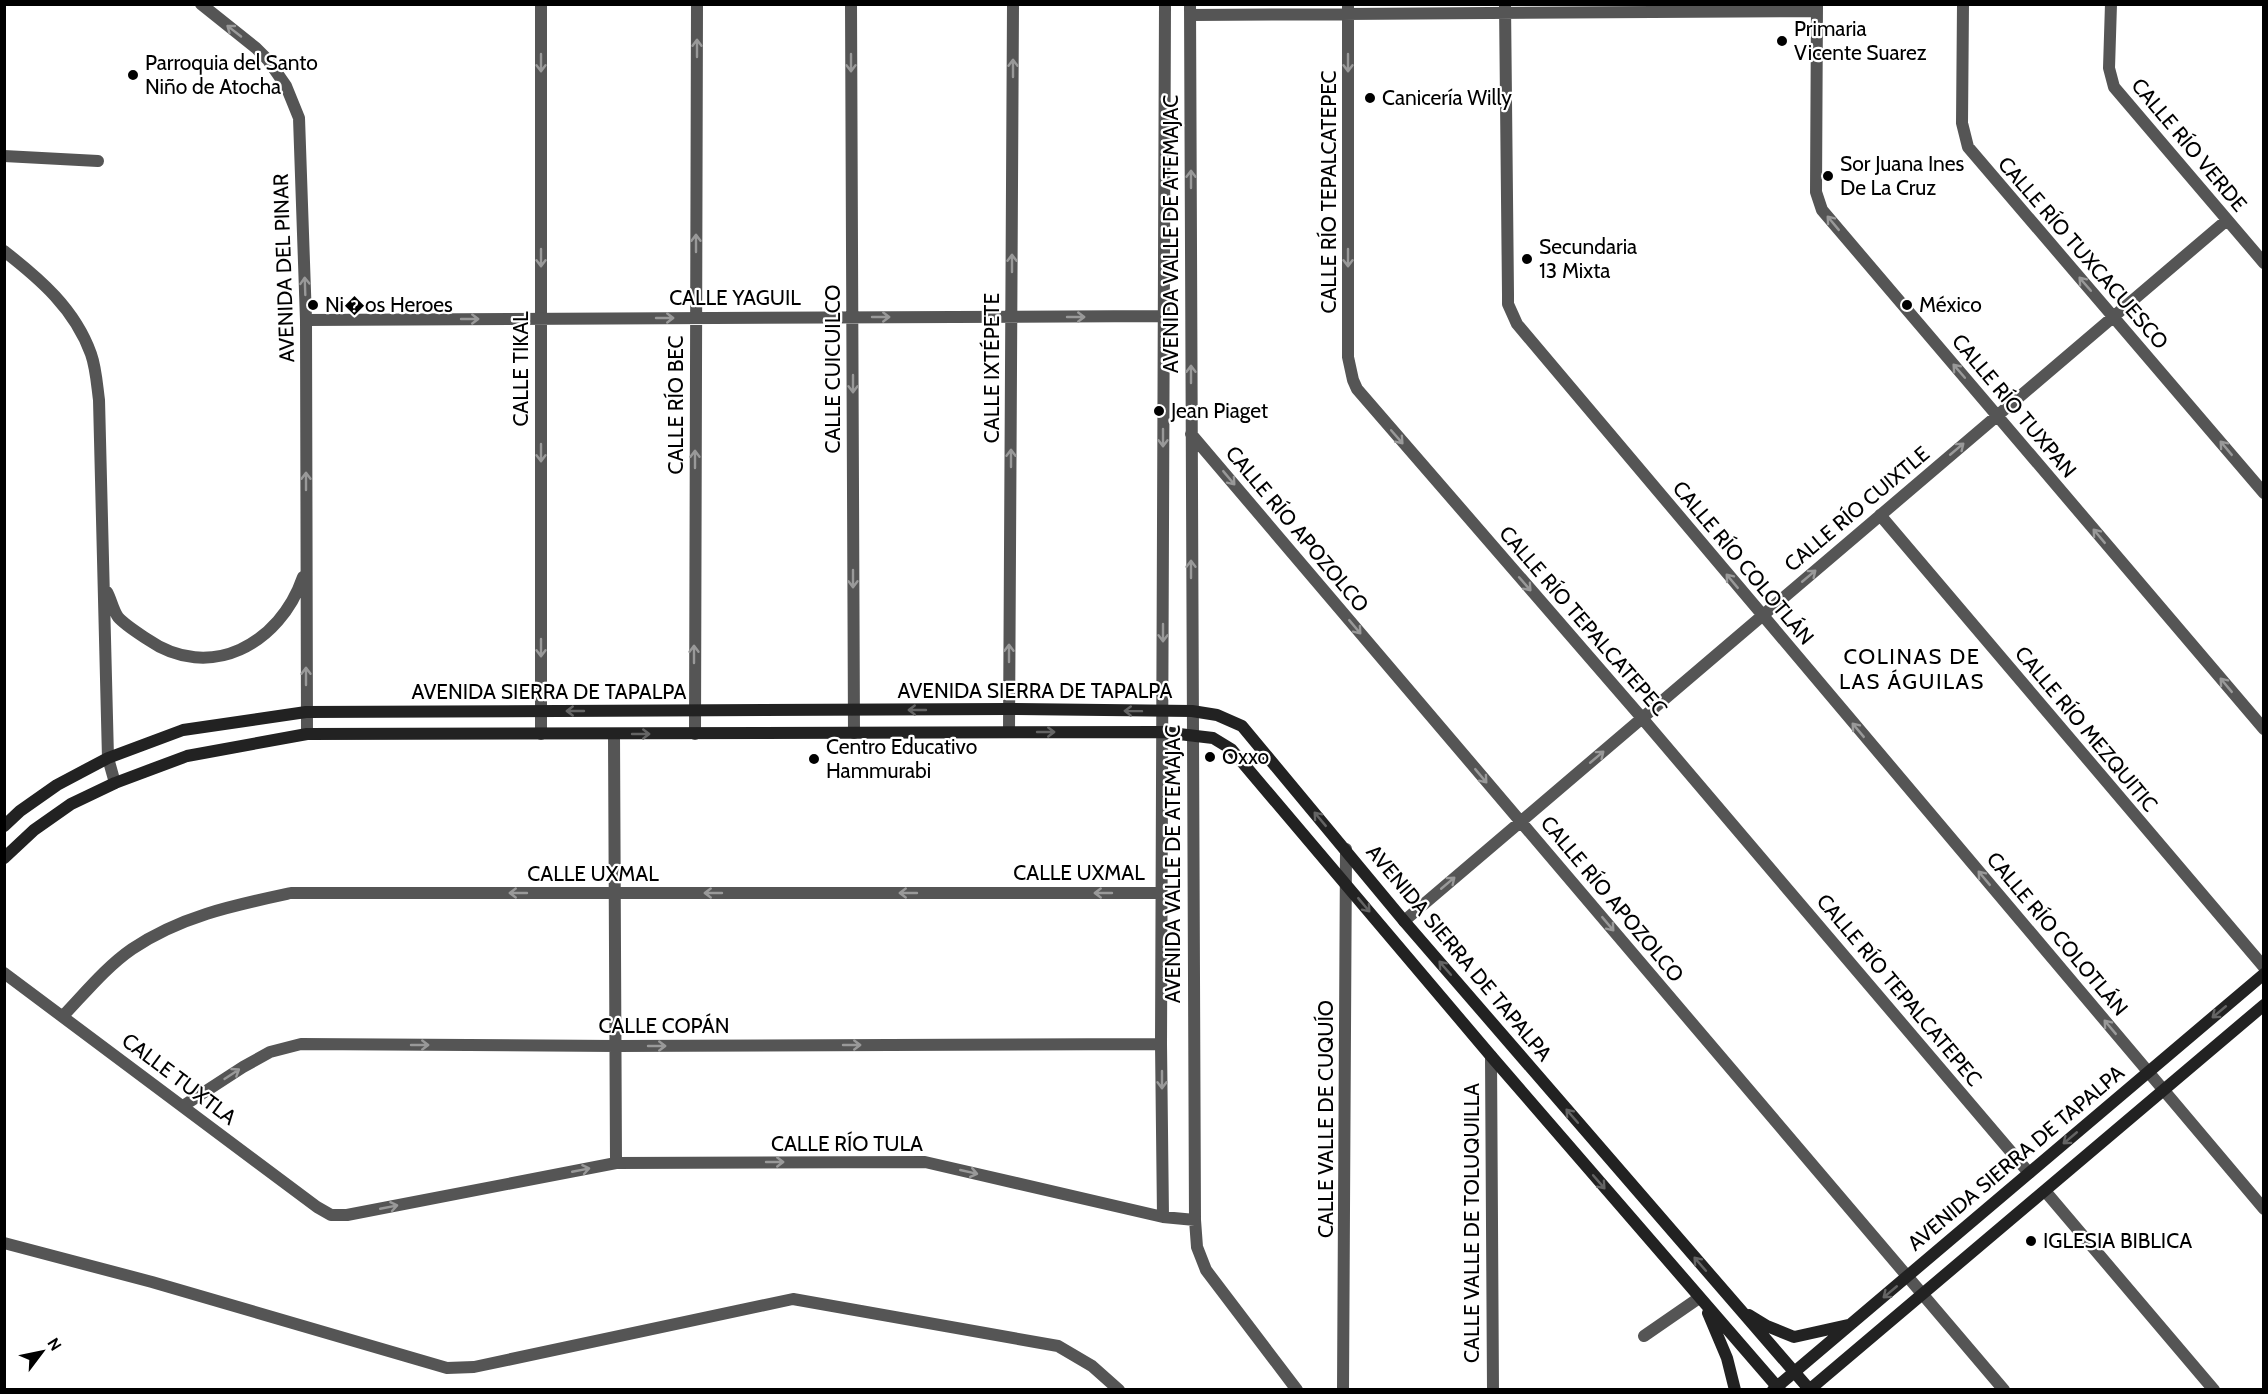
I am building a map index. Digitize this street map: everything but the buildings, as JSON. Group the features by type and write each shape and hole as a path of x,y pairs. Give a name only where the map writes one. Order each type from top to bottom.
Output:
{"street":[{"name":"AVENIDA DEL PINAR","path":"201,4 268,60 286,86 299,118 306,320 307,734"},
{"name":"CALLE TIKAL","path":"541,4 541,734"},
{"name":"CALLE RÍO BEC","path":"695,734 697,4"},
{"name":"CALLE CUICUILCO","path":"851,4 854,733"},
{"name":"CALLE IXTÉPETE","path":"1009,732 1013,4"},
{"name":"AVENIDA VALLE DE ATEMAJAC","path":"1163,1218 1161,1044 1165,4"},
{"name":"CALLE RÍO TUXCACUESCO","path":"1963,4 1962,123 1968,147 1979,163 2264,493"},
{"name":"CALLE RÍO VERDE","path":"2111,4 2109,68 2114,87 2264,263"},
{"path":"1190,10 1817,8"},
{"name":"CALLE RÍO TUXPAN","path":"1817,8 1816,192 1818,202 1827,217 2264,729"},
{"name":"CALLE RÍO TEPALCATEPEC","path":"1348,9 1348,357 1353,380 1363,398 1642,718 2029,1173"},
{"name":"CALLE RÍO COLOTLÁN","path":"1505,9 1508,294 1512,314 1523,331 1762,616 2264,1209"},
{"name":"AVENIDA VALLE DE ATEMAJAC","path":"1190,10 1195,1220"},
{"path":"4,156 98,161"},
{"name":"CALLE RÍO CUIXTLE","path":"1404,921 2227,220"},
{"name":"AVENIDA DEL PINAR","path":"4,251 43,282 71,315 91,354 99,400 108,758 115,783"},
{"name":"CALLE YAGUIL","path":"306,320 1164,316"},
{"name":"CALLE RÍO APOZOLCO","path":"1191,434 2004,1389"},
{"name":"CALLE RÍO MEZQUITIC","path":"1880,516 2264,967"},
{"name":"AVENIDA DEL PINAR","path":"104,585 118,617 158,647 176,655 213,658 239,651 268,631 291,603 306,570"},
{"name":"AVENIDA SIERRA DE TAPALPA","path":"4,826 20,811 57,785 108,758 183,730 306,712 1009,709 1192,711 1217,715 1242,726 1404,921 1809,1389 2264,1005"},
{"name":"AVENIDA SIERRA DE TAPALPA","path":"4,858 34,830 71,804 115,783 186,756 307,734 1162,732 1213,738 1231,749 1777,1388 1793,1372 2264,974"},
{"path":"614,734 616,1163"},
{"name":"CALLE VALLE DE CUQUÍO","path":"1343,1389 1346,849"},
{"name":"CALLE UXMAL","path":"63,1016 108,969 132,949 163,931 194,916 224,907 291,893 1162,893"},
{"name":"CALLE TUXTLA","path":"4,973 317,1208 332,1215"},
{"name":"CALLE COPÁN","path":"183,1106 270,1052 301,1044 616,1046 1161,1044"},
{"name":"CALLE VALLE DE TOLUQUILLA","path":"1491,1056 1493,1389"},
{"name":"CALLE RÍO TULA","path":"332,1215 347,1215 616,1163 925,1162 1163,1218 1195,1220"},
{"path":"2045,1191 2214,1389"},
{"path":"1195,1220 1197,1247 1206,1270 1297,1389"},
{"path":"4,1243 152,1282 447,1368 474,1367 793,1299 1058,1346 1092,1366 1119,1389"},
{"path":"1644,1336 1702,1301 1727,1358 1735,1389"},
{"path":"1738,1308 1767,1326 1794,1337 1852,1324"}],"place":[{"name":"Primaria Vicente Suarez","path":"1782,41"},
{"name":"Parroquia del Santo Niño de Atocha","path":"133,75"},
{"name":"Canicería Willy","path":"1370,98"},
{"name":"Sor Juana Ines De La Cruz","path":"1828,176"},
{"name":"Secundaria 13 Mixta","path":"1527,259"},
{"name":"Ni�os Heroes","path":"313,305"},
{"name":"México","path":"1907,305"},
{"name":"Jean Piaget","path":"1159,411"},
{"name":"Oxxo","path":"1210,757"},
{"name":"Centro Educativo Hammurabi","path":"814,759"},
{"name":"IGLESIA BIBLICA","path":"2031,1241"}],"district":[{"name":"COLINAS DE LAS ÁGUILAS","path":"1912,668"}]}
